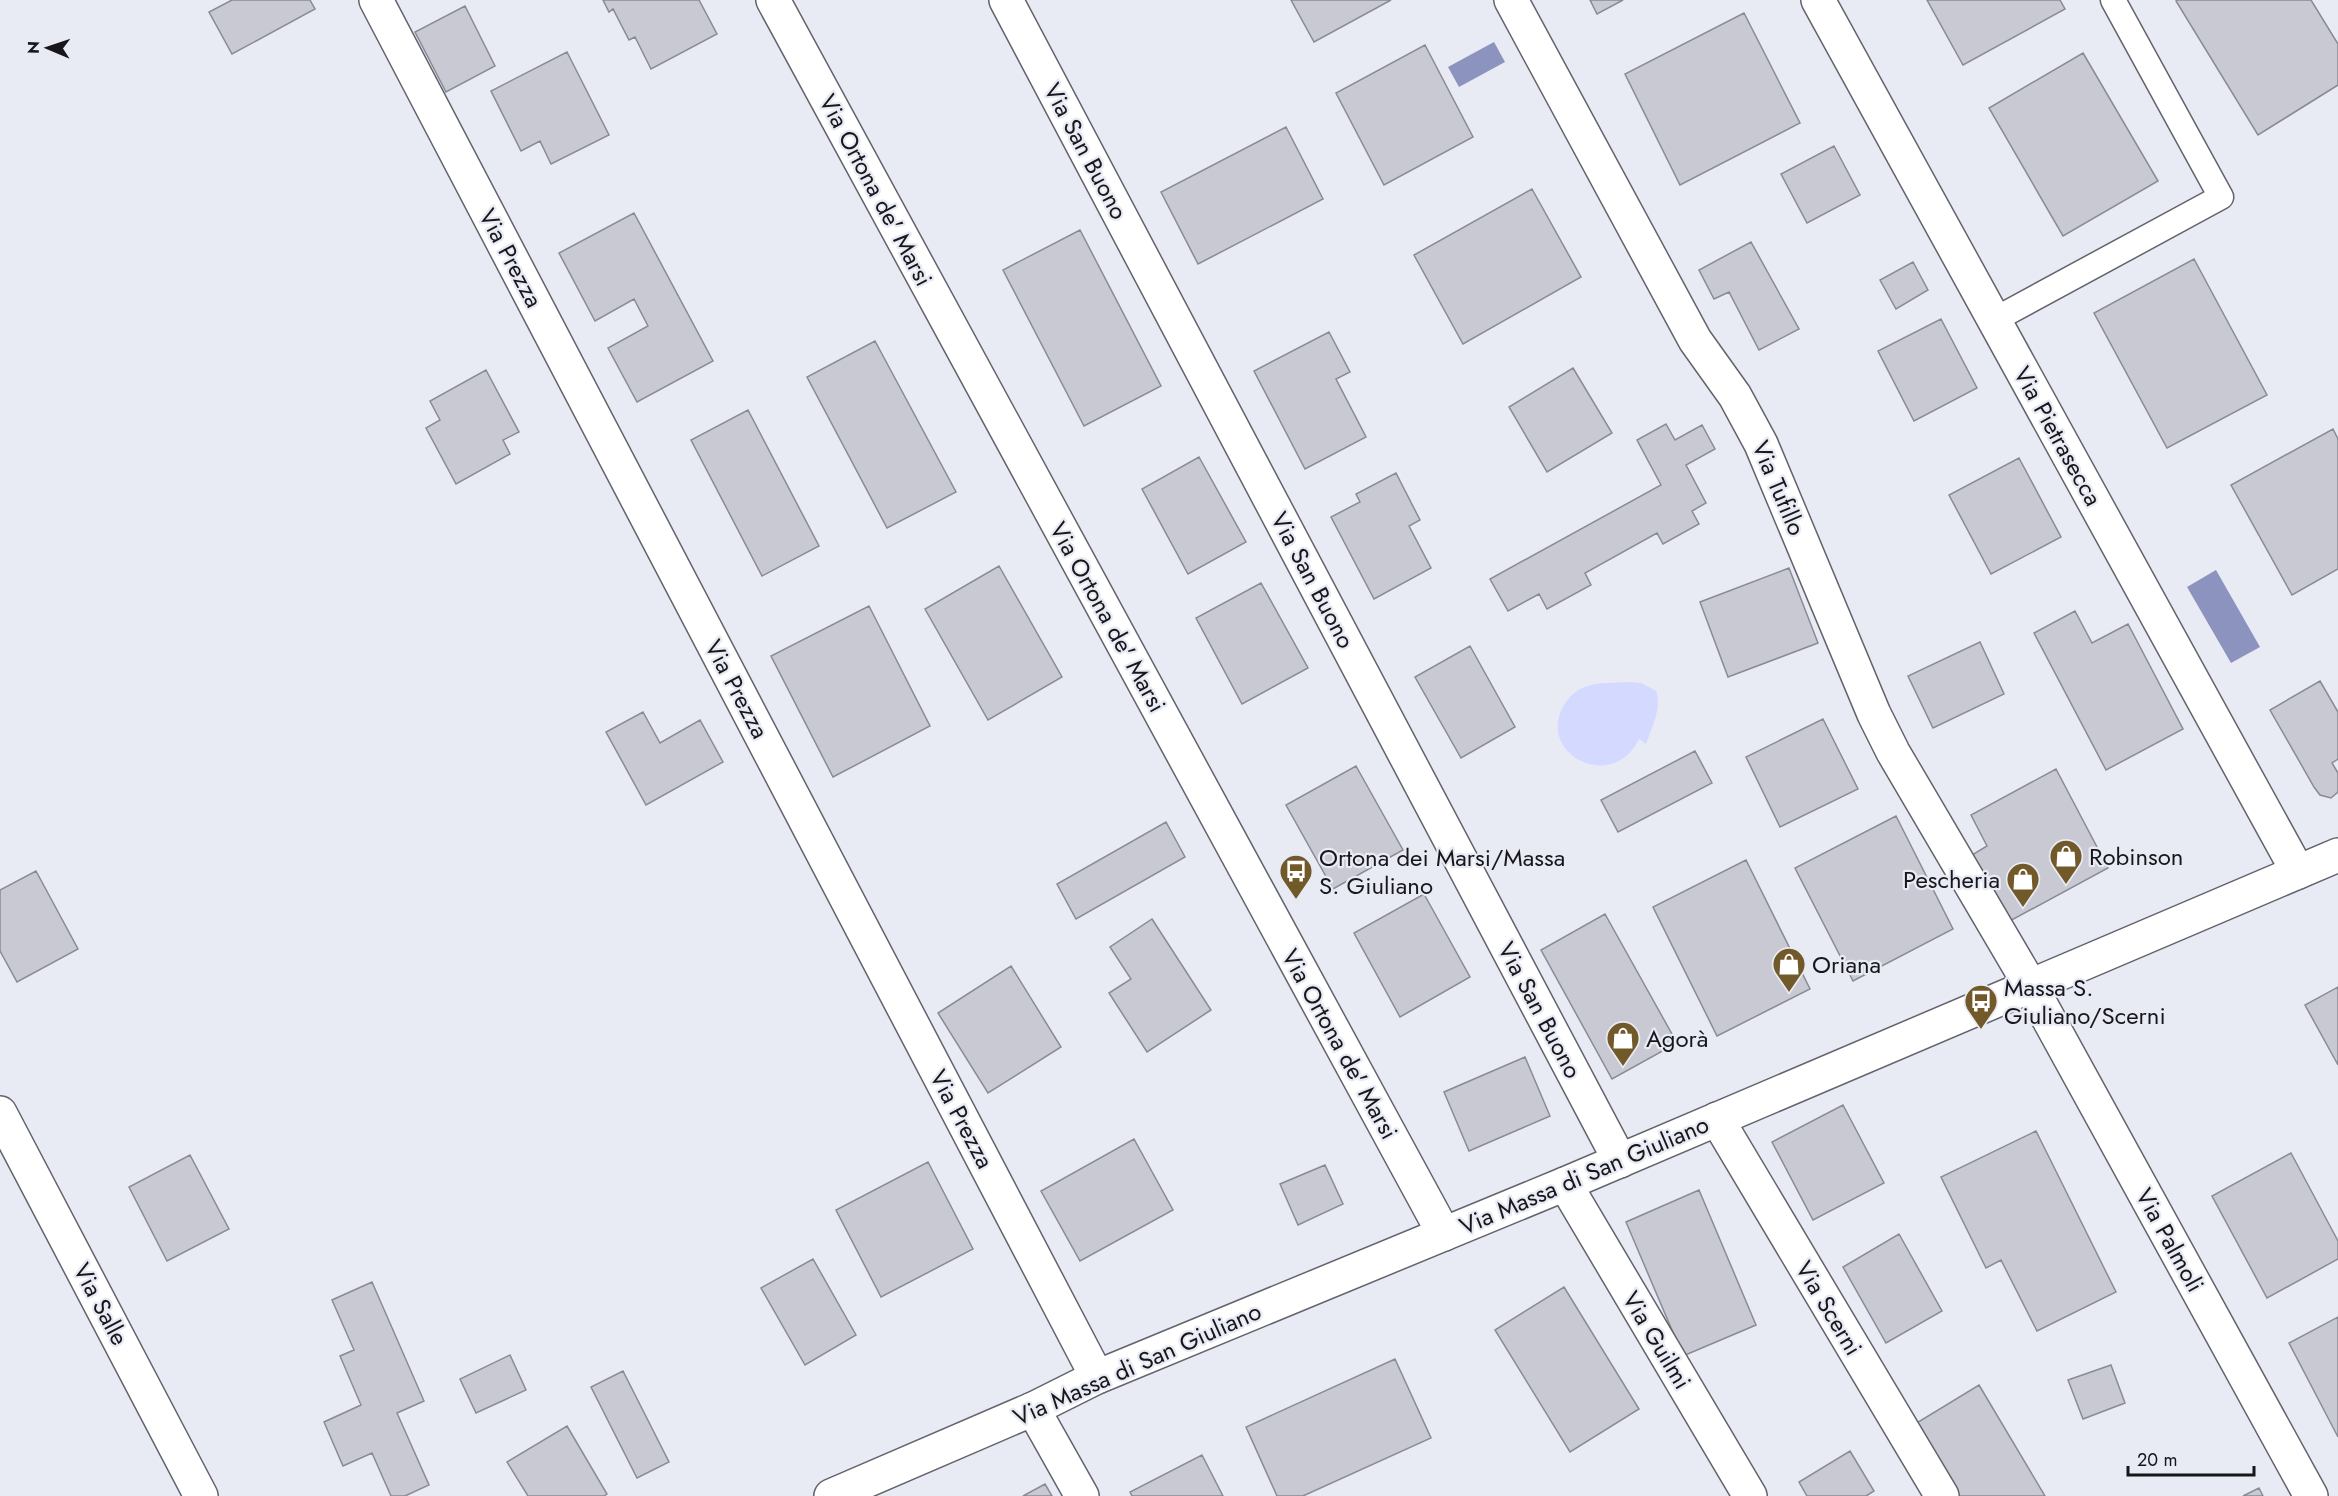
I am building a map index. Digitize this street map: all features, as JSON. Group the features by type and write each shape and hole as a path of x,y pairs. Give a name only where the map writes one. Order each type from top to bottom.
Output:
{"street":[{"name":"Via Prezza","path":"376,0 1097,1377"},
{"name":"Via Ortona de' Marsi","path":"773,0 1444,1234"},
{"name":"Via San Buono","path":"1006,0 1620,1161"},
{"name":"Via Tufillo","path":"1510,0 1695,340 1747,416 1773,472 1879,724 2030,985"},
{"name":"Via Pietrasecca","path":"1818,0 2298,872"},
{"name":"Via Massa di San Giuliano","path":"831,1496 1034,1409 1097,1377 1565,1185 2338,855"},
{"name":"Via Palmoli","path":"2030,985 2311,1496"},
{"name":"Via Salle","path":"0,1113 201,1496"},
{"name":"Via Scerni","path":"1717,1119 1942,1496"},
{"name":"Via Guilmi","path":"1565,1185 1750,1496"},
{"path":"1034,1409 1082,1496"}],"lane":[{"path":"1994,320 2221,197 2113,0"}],"shaded area":[{"path":"1494,42 1505,62 1459,87 1448,67"},
{"path":"2216,570 2260,647 2231,663 2187,587"},
{"path":"1641,683 1656,691 1658,697 1657,711 1646,744 1639,739 1627,756 1611,764 1595,765 1580,760 1567,750 1559,737 1558,720 1570,697 1585,687 1593,685"}],"building":[{"path":"232,0 310,0 315,9 232,54 209,12"},
{"path":"603,0 699,0 717,34 651,69 635,37 629,40 613,9 609,12"},
{"path":"1291,0 1391,0 1314,42"},
{"path":"1590,0 1623,0 1597,14"},
{"path":"1927,0 2060,0 2065,9 1963,65"},
{"path":"2311,0 2338,44 2338,85 2258,135 2176,1"},
{"path":"465,6 495,66 446,92 415,32"},
{"path":"1744,13 1800,123 1680,185 1625,74"},
{"path":"1425,45 1473,137 1384,185 1336,93"},
{"path":"567,52 609,135 551,164 540,141 521,151 491,91"},
{"path":"2083,53 2158,181 2063,236 1989,108"},
{"path":"1286,127 1323,199 1198,264 1161,192"},
{"path":"1834,146 1860,195 1807,223 1781,174"},
{"path":"1532,189 1581,277 1463,344 1414,255"},
{"path":"634,213 713,361 637,402 608,348 648,326 634,299 595,321 559,253"},
{"path":"1080,230 1161,386 1084,426 1003,270"},
{"path":"1751,242 1799,329 1759,350 1729,292 1714,299 1699,270"},
{"path":"2194,259 2267,395 2167,448 2094,313"},
{"path":"1913,262 1928,290 1896,309 1880,280"},
{"path":"1941,319 1977,388 1914,421 1878,351"},
{"path":"1329,332 1350,372 1336,379 1366,437 1305,469 1254,371"},
{"path":"875,341 956,492 887,528 807,377"},
{"path":"1573,368 1612,433 1547,472 1509,407"},
{"path":"486,370 519,432 503,440 510,454 456,484 426,428 440,420 430,401"},
{"path":"748,410 819,546 762,576 691,440"},
{"path":"1666,424 1675,440 1702,425 1715,449 1686,465 1706,503 1692,511 1699,524 1663,544 1657,533 1585,573 1591,585 1547,609 1539,594 1508,611 1490,579 1661,485 1637,440"},
{"path":"2333,429 2338,439 2338,569 2292,595 2231,485"},
{"path":"1199,457 1246,542 1188,574 1142,489"},
{"path":"2019,458 2061,537 1991,574 1949,495"},
{"path":"1396,473 1420,520 1409,526 1431,568 1374,599 1331,517 1360,502 1356,494"},
{"path":"999,566 1062,677 988,720 925,609"},
{"path":"1789,568 1818,643 1728,677 1700,602"},
{"path":"1261,583 1308,668 1242,704 1196,618"},
{"path":"869,606 930,726 833,777 771,656"},
{"path":"2075,611 2092,643 2128,624 2183,729 2106,770 2034,633"},
{"path":"1980,642 2004,694 1933,728 1908,676"},
{"path":"1470,646 1515,727 1461,758 1415,677"},
{"path":"2320,681 2338,712 2338,759 2332,763 2338,773 2338,792 2331,798 2320,795 2314,787 2270,710"},
{"path":"643,712 660,743 700,720 723,762 646,805 606,732"},
{"path":"1823,719 1858,789 1780,827 1746,757"},
{"path":"1695,751 1712,783 1618,832 1601,800"},
{"path":"1356,766 1403,850 1333,889 1286,805"},
{"path":"2056,769 2108,868 2008,922 1972,855 1987,846 1971,815"},
{"path":"1896,816 1953,929 1853,981 1795,868"},
{"path":"1166,822 1185,857 1076,919 1057,884"},
{"path":"1746,860 1810,989 1717,1036 1653,907"},
{"path":"36,871 78,949 17,982 0,951 0,890"},
{"path":"1424,894 1470,977 1400,1017 1354,933"},
{"path":"1605,914 1677,1043 1612,1079 1541,950"},
{"path":"1152,919 1211,1010 1147,1052 1109,993 1131,979 1110,947"},
{"path":"1011,966 1061,1047 988,1093 938,1013"},
{"path":"2338,987 2338,1065 2305,1005"},
{"path":"1525,1057 1550,1116 1469,1151 1444,1092"},
{"path":"1843,1105 1884,1183 1813,1220 1772,1142"},
{"path":"2036,1131 2116,1292 2037,1331 2001,1260 1986,1268 1941,1177"},
{"path":"1134,1139 1173,1210 1080,1261 1041,1191"},
{"path":"2291,1153 2338,1241 2338,1259 2267,1298 2212,1196"},
{"path":"190,1155 229,1229 167,1261 129,1187"},
{"path":"928,1162 973,1249 881,1297 836,1210"},
{"path":"1325,1165 1343,1204 1298,1225 1280,1184"},
{"path":"1699,1190 1756,1325 1683,1356 1626,1222"},
{"path":"1899,1234 1942,1311 1886,1343 1843,1267"},
{"path":"813,1259 856,1335 805,1365 761,1288"},
{"path":"372,1282 424,1401 397,1413 429,1485 405,1496 391,1496 372,1453 343,1466 324,1422 361,1405 340,1356 354,1350 332,1300"},
{"path":"1564,1287 1639,1409 1570,1452 1495,1330"},
{"path":"2338,1317 2338,1437 2289,1343"},
{"path":"510,1355 526,1390 476,1413 460,1379"},
{"path":"1395,1359 1431,1438 1303,1496 1277,1496 1246,1427"},
{"path":"2111,1365 2125,1403 2083,1419 2068,1380"},
{"path":"623,1371 669,1462 637,1478 591,1387"},
{"path":"1979,1385 2045,1496 1959,1496 1915,1424"},
{"path":"567,1426 607,1494 604,1496 528,1496 507,1462"},
{"path":"1850,1451 1874,1491 1866,1496 1807,1496 1799,1482"},
{"path":"1202,1455 1223,1496 1132,1496 1130,1492"},
{"path":"1045,1484 1052,1496 1023,1496"},
{"path":"2259,1488 2263,1496 2243,1496"}],"place":[{"name":"Robinson","path":"2066,885"},
{"name":"Ortona dei Marsi/Massa S. Giuliano","path":"1296,900"},
{"name":"Pescheria","path":"2023,908"},
{"name":"Oriana","path":"1789,993"},
{"name":"Massa S. Giuliano/Scerni","path":"1981,1030"},
{"name":"Agorà","path":"1623,1067"}]}
